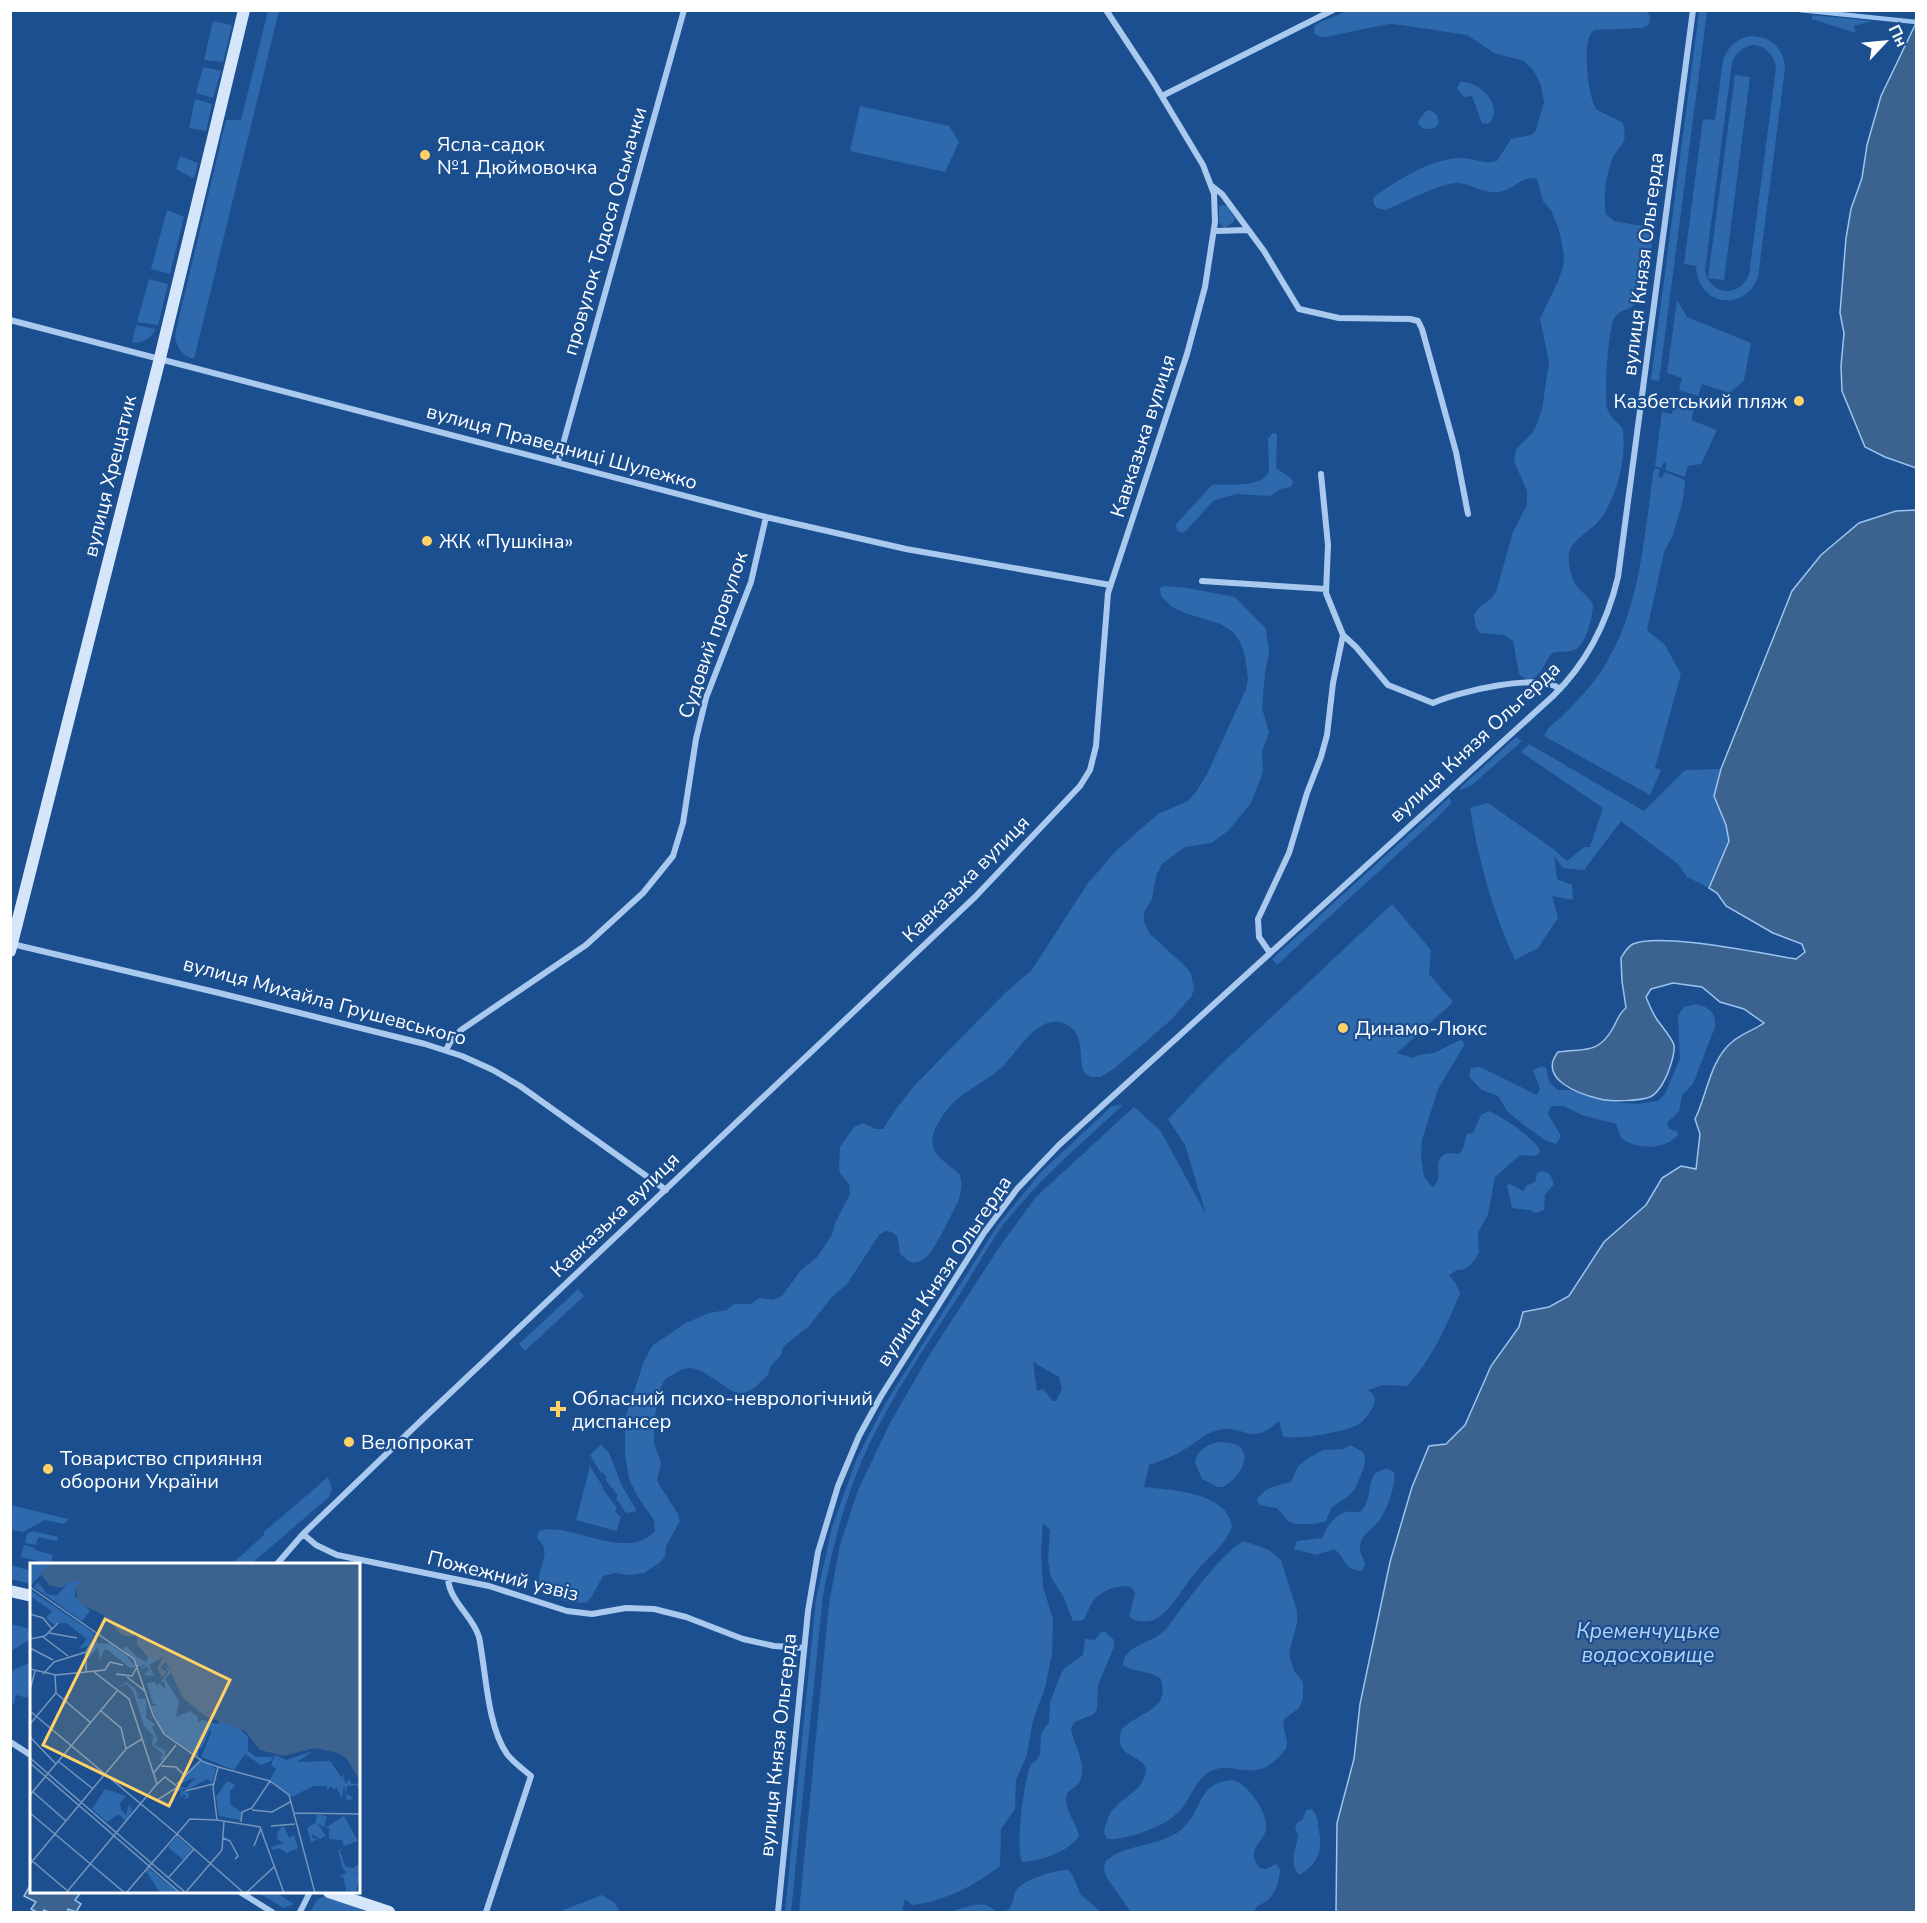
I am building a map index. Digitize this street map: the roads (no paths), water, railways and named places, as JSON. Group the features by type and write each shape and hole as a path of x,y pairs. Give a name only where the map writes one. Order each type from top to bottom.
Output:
{"street":[{"name":"вулиця Хрещатик","path":"11,946 160,358 244,10"},
{"name":"провулок Тодося Осьмачки","path":"558,462 684,10"},
{"name":"Кавказька вулиця","path":"278,1563 303,1534 967,905 1087,777 1093,764 1096,746 1105,609 1110,585 1187,354 1205,286 1215,231 1215,200 1203,165 1162,96 1106,10"},
{"path":"1162,96 1333,10"},
{"name":"вулиця Князя Ольгерда","path":"778,1912 808,1611 818,1552 826,1524 848,1461 881,1396 984,1233 1017,1189 1046,1158 1560,689 1581,665 1591,648 1609,609 1618,577 1694,10"},
{"path":"1212,186 1222,194 1276,269 1299,309 1339,318 1418,321 1455,452 1468,514"},
{"path":"1215,231 1248,230"},
{"name":"вулиця Праведниці Шулежко","path":"10,320 766,517 906,549 1110,585"},
{"path":"1270,954 1259,937 1258,919 1289,853 1307,793 1321,757 1327,735 1342,635 1326,589 1328,545 1321,474"},
{"name":"Судовий провулок","path":"446,1050 461,1030 573,955 601,933 643,893 673,856 683,823 696,739 706,698 751,582 766,517"},
{"path":"1202,581 1326,589"},
{"path":"1342,635 1356,646 1388,685 1432,703 1459,693 1496,686 1547,683 1560,689"},
{"name":"вулиця Михайла Грушевського","path":"11,946 215,992 446,1050 476,1062 514,1082 666,1190"},
{"name":"Пожежний узвіз","path":"303,1534 320,1547 337,1555 505,1590 577,1613 603,1613 626,1608 654,1609 686,1617 743,1639 774,1646 804,1648"},
{"path":"448,1578 452,1592 478,1632 493,1718 501,1744 510,1758 531,1776 486,1912"},
{"path":"10,1591 30,1596"},
{"path":"12,1743 30,1755"},
{"path":"242,1893 272,1912"},
{"path":"300,1912 310,1893"},
{"path":"332,1893 389,1912"}],"water":[{"path":"1916,23 1916,468 1865,447 1842,391 1841,366 1844,333 1840,313 1846,238 1851,209 1862,178 1867,145 1881,96"},
{"name":"Кременчуцьке водосховище","path":"1916,510 1916,1912 1336,1912 1337,1823 1354,1759 1360,1704 1390,1562 1412,1487 1429,1446 1446,1444 1465,1425 1491,1366 1519,1327 1523,1312 1549,1307 1569,1296 1604,1242 1646,1205 1662,1178 1681,1166 1696,1169 1700,1134 1695,1119 1714,1068 1732,1042 1764,1023 1744,1009 1720,1002 1702,987 1673,983 1651,989 1646,997 1674,1045 1667,1075 1650,1097 1625,1101 1591,1097 1563,1084 1553,1070 1553,1062 1558,1052 1590,1049 1602,1043 1607,1037 1626,1008 1621,958 1627,948 1633,944 1646,941 1688,942 1796,959 1805,952 1802,944 1773,933 1726,906 1717,893 1709,888 1729,841 1726,825 1714,796 1721,769 1792,591 1821,555 1859,523 1896,511"},
{"path":"30,1886 30,1893 80,1893 75,1900 81,1904 76,1912 68,1909 67,1912 44,1910 37,1912 31,1909 36,1902 24,1896"}],"waterway":[{"path":"1800,10 1916,22"}],"place":[{"name":"Ясла-садок №1 Дюймовочка","path":"425,155"},
{"name":"Казбетський пляж","path":"1799,401"},
{"name":"ЖК «Пушкіна»","path":"427,541"},
{"name":"Динамо-Люкс","path":"1343,1028"},
{"name":"Обласний психо-неврологічний диспансер","path":"558,1409"},
{"name":"Велопрокат","path":"349,1442"},
{"name":"Товариство сприяння оборони України","path":"48,1469"}]}
